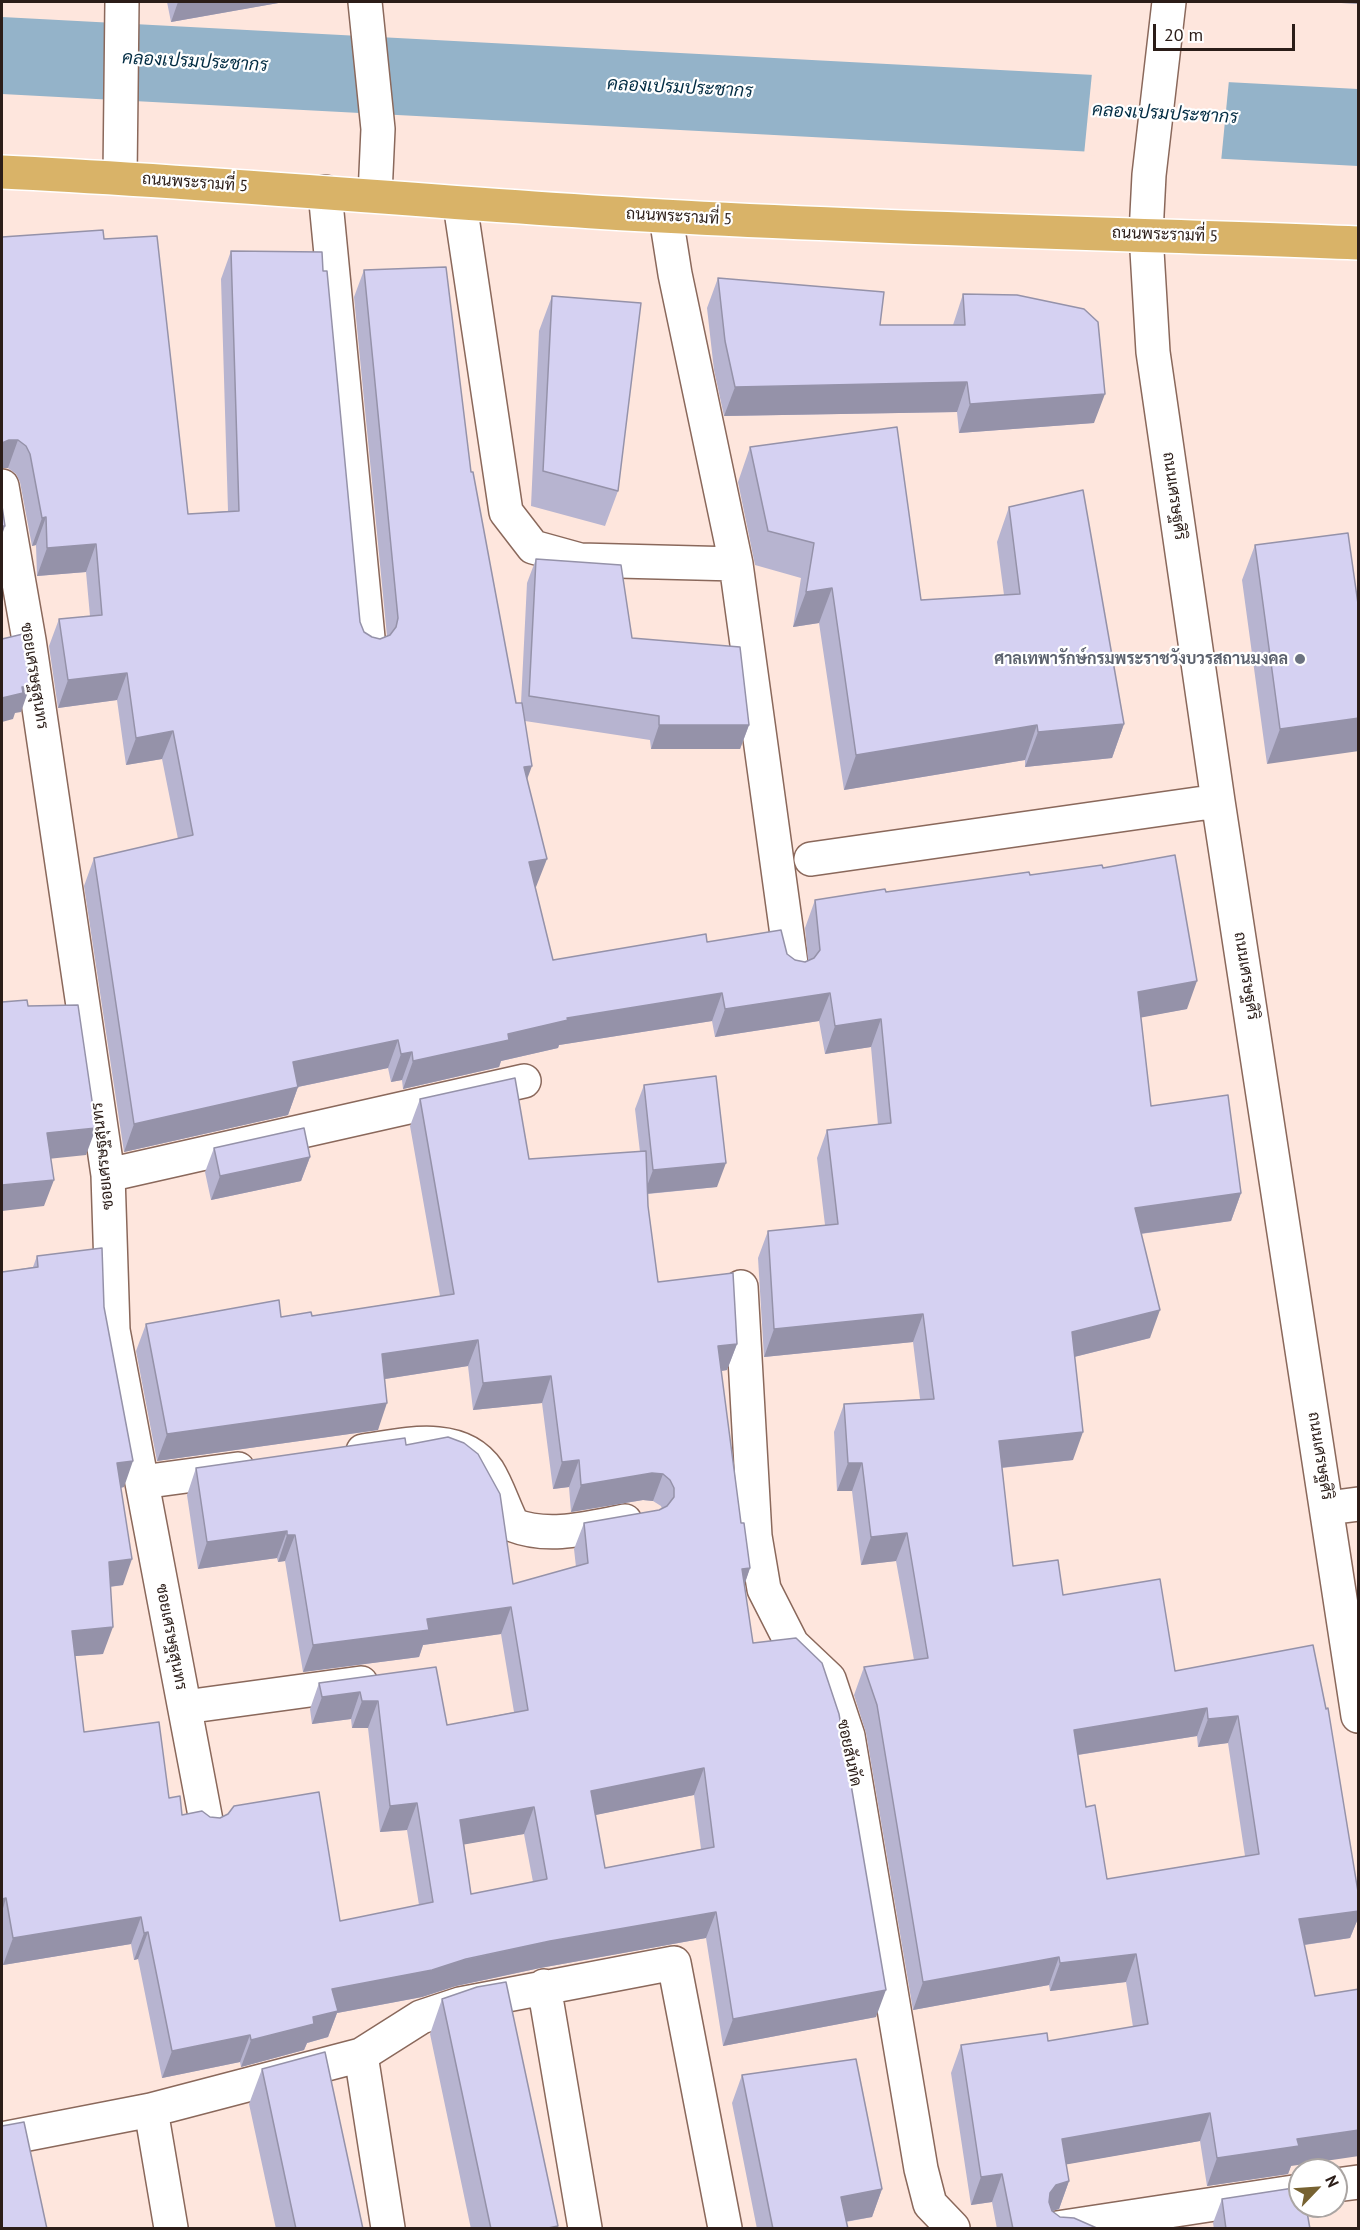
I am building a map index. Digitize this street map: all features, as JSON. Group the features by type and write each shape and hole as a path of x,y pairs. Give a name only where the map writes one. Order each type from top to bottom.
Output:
{"main road":[{"name":"ถนนพระรามที่ 5","path":"2,172 120,177 375,195 460,204 666,217 1359,243"}],"street":[{"name":"ถนนเศรษฐศิริ","path":"1169,2 1150,172 1146,234 1153,352 1218,801 1343,1506 1359,1716"},
{"path":"365,5 378,129 375,195"},
{"path":"120,177 123,6"},
{"path":"325,192 369,648"},
{"path":"460,204 506,512 533,547 580,560 736,564"},
{"path":"666,217 675,274 736,564 792,970"},
{"name":"ซอยเศรษฐสุนทร","path":"2,486 29,640 108,1175 113,1330 207,1826"},
{"path":"812,859 1218,801"},
{"path":"108,1175 524,1081"},
{"name":"ซอยสันทัด","path":"741,1287 755,1536 764,1589 792,1644 829,1679 848,1736 921,2169 930,2204 953,2229"},
{"path":"331,1455 425,1442 451,1446 475,1457 488,1472 513,1525 531,1532 566,1532 646,1518"},
{"path":"142,1482 273,1464"},
{"path":"184,1707 390,1679"},
{"path":"2,2139 151,2110 361,2055 420,2017 460,2004 544,1986 674,1963 725,2229"},
{"path":"544,1986 585,2229"},
{"path":"361,2055 388,2229"},
{"path":"151,2110 171,2229"},
{"path":"1057,2229 1288,2193"}],"water":[{"name":"คลองเปรมประชากร","path":"2,17 1358,89 1358,166 2,94"}],"pier":[{"path":"1092,73 1229,80 1221,162 1084,155"}],"building":[{"path":"103,230 104,239 157,236 188,514 239,511 231,251 322,252 323,271 327,271 360,622 364,632 380,639 390,635 396,627 398,618 364,270 446,267 471,472 473,472 516,703 522,703 532,766 524,767 547,859 529,862 553,960 706,934 707,942 781,930 787,954 795,960 805,962 814,958 820,950 815,900 885,889 886,892 1029,872 1030,875 1102,865 1103,868 1175,855 1197,981 1138,992 1151,1106 1228,1095 1241,1193 1135,1208 1160,1310 1072,1332 1083,1432 999,1441 1013,1566 1058,1560 1063,1595 1160,1579 1175,1671 1313,1645 1326,1709 1328,1708 1359,1898 1359,1911 1299,1919 1315,1996 1359,1989 1359,2130 1297,2139 1299,2146 1217,2158 1210,2113 1062,2139 1069,2181 1056,2185 1050,2193 1049,2202 1052,2211 1060,2217 1074,2218 1099,2229 1013,2229 1002,2174 981,2177 961,2045 1047,2033 1048,2041 1148,2024 1136,1954 1060,1963 1059,1957 923,1982 877,1705 864,1667 928,1658 907,1533 871,1537 862,1463 848,1463 844,1404 934,1399 923,1314 774,1329 768,1231 838,1224 827,1130 891,1123 881,1019 835,1026 830,993 725,1009 722,993 567,1018 568,1020 508,1034 509,1040 413,1061 412,1052 401,1054 398,1040 293,1062 298,1087 134,1124 94,858 193,835 173,731 136,738 127,673 68,680 59,619 102,615 96,544 47,548 46,517 42,518 30,454 26,446 18,440 2,443 2,237","holes":["1207,1708 1208,1719 1238,1716 1259,1854 1107,1879 1095,1805 1086,1807 1074,1730"]},
{"path":"718,278 884,292 880,325 965,325 963,294 1017,295 1084,309 1098,322 1105,394 970,404 967,382 735,387 725,341"},
{"path":"552,296 641,303 618,491 543,471"},
{"path":"897,427 921,600 1020,594 1009,507 1083,490 1124,724 1038,732 1037,725 856,755 832,588 806,592 814,543 768,531 750,447"},
{"path":"2,506 5,526 2,526"},
{"name":"ศาลเทพารักษ์กรมพระราชวังบวรสถานมงคล","path":"1348,533 1359,611 1359,718 1280,729 1255,545"},
{"path":"536,559 621,565 632,638 740,647 749,725 659,725 659,716 529,696"},
{"path":"23,634 30,686 22,687 23,693 2,698 2,639"},
{"path":"27,1000 28,1006 78,1005 96,1128 47,1133 54,1180 2,1185 2,1002"},
{"path":"716,1076 726,1163 653,1170 644,1085"},
{"path":"515,1078 529,1159 646,1151 648,1206 658,1282 733,1273 737,1344 718,1346 741,1523 744,1523 750,1568 742,1569 753,1643 796,1638 822,1663 839,1714 886,1990 733,2019 716,1912 550,1941 466,1959 432,1970 332,1989 338,2011 313,2017 314,2024 251,2040 250,2035 172,2051 148,1932 144,1933 141,1917 13,1938 6,1898 2,1899 2,1272 38,1267 37,1256 102,1248 104,1307 133,1461 117,1463 132,1559 109,1562 113,1627 72,1631 84,1732 159,1722 169,1798 180,1796 182,1815 202,1811 210,1817 220,1818 228,1814 234,1806 319,1792 340,1921 433,1902 417,1803 390,1806 378,1701 362,1701 360,1692 322,1697 319,1683 436,1667 447,1725 528,1710 511,1607 427,1619 429,1630 313,1645 295,1535 287,1535 287,1531 207,1542 196,1468 405,1438 406,1445 448,1437 464,1443 478,1454 500,1494 513,1584 588,1563 584,1523 659,1510 667,1506 674,1497 674,1488 663,1474 652,1473 581,1485 579,1460 562,1462 551,1376 483,1383 478,1340 382,1354 387,1403 167,1434 146,1324 279,1300 281,1317 311,1312 312,1316 454,1294 420,1099","holes":["704,1768 714,1847 605,1868 591,1791","534,1807 547,1879 471,1894 460,1820"]},
{"path":"304,1128 310,1157 220,1176 214,1148"},
{"path":"506,1982 558,2226 543,2229 491,2229 442,1999 477,1987"},
{"path":"325,2052 363,2229 296,2229 262,2069"},
{"path":"856,2059 882,2189 841,2197 848,2229 773,2229 742,2075"},
{"path":"24,2122 47,2229 2,2229 2,2126"},
{"path":"1288,2189 1288,2218 1308,2218 1310,2229 1226,2229 1222,2199"}],"place":[{"name":"ศาลเทพารักษ์กรมพระราชวังบวรสถานมงคล","path":"1300,659"}]}
